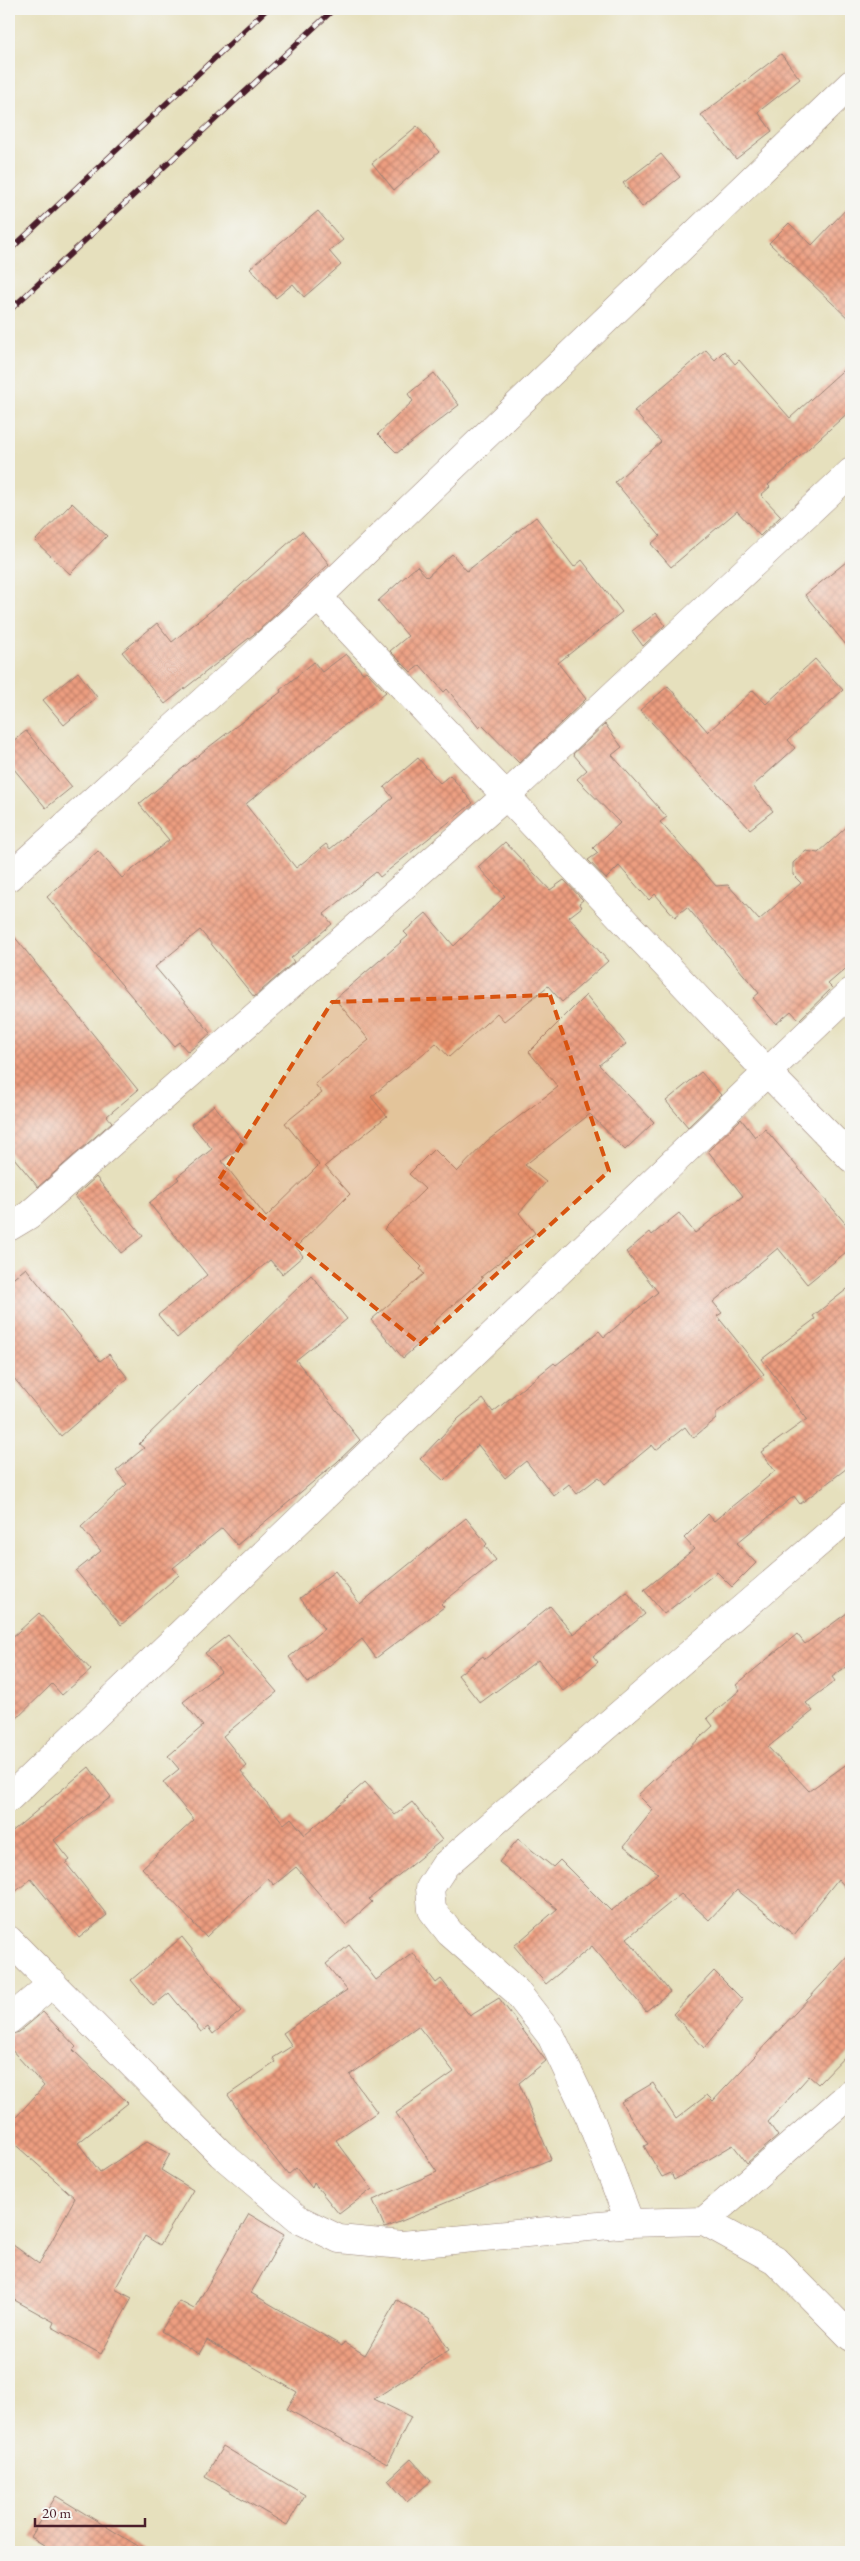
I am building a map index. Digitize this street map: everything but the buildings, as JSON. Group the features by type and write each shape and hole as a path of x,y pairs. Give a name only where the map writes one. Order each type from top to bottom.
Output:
{"street":[{"path":"9,877 318,597 851,84"},
{"path":"9,1227 29,1215 506,796 851,472"},
{"path":"318,597 768,1073 851,1158"},
{"path":"9,1798 851,992"},
{"path":"630,2222 590,2118 551,2036 515,1990 450,1933 432,1910 430,1888 445,1865 851,1515"},
{"path":"9,1940 222,2154 298,2219 339,2239 402,2245 630,2222 704,2221 775,2260 851,2337"},
{"path":"9,2020 53,1983"},
{"path":"704,2221 851,2092"}],"highlighted area":[{"path":"550,995 609,1171 420,1344 218,1181 332,1002"}],"railway":[{"path":"9,251 267,9"},
{"path":"9,311 334,9"}]}
